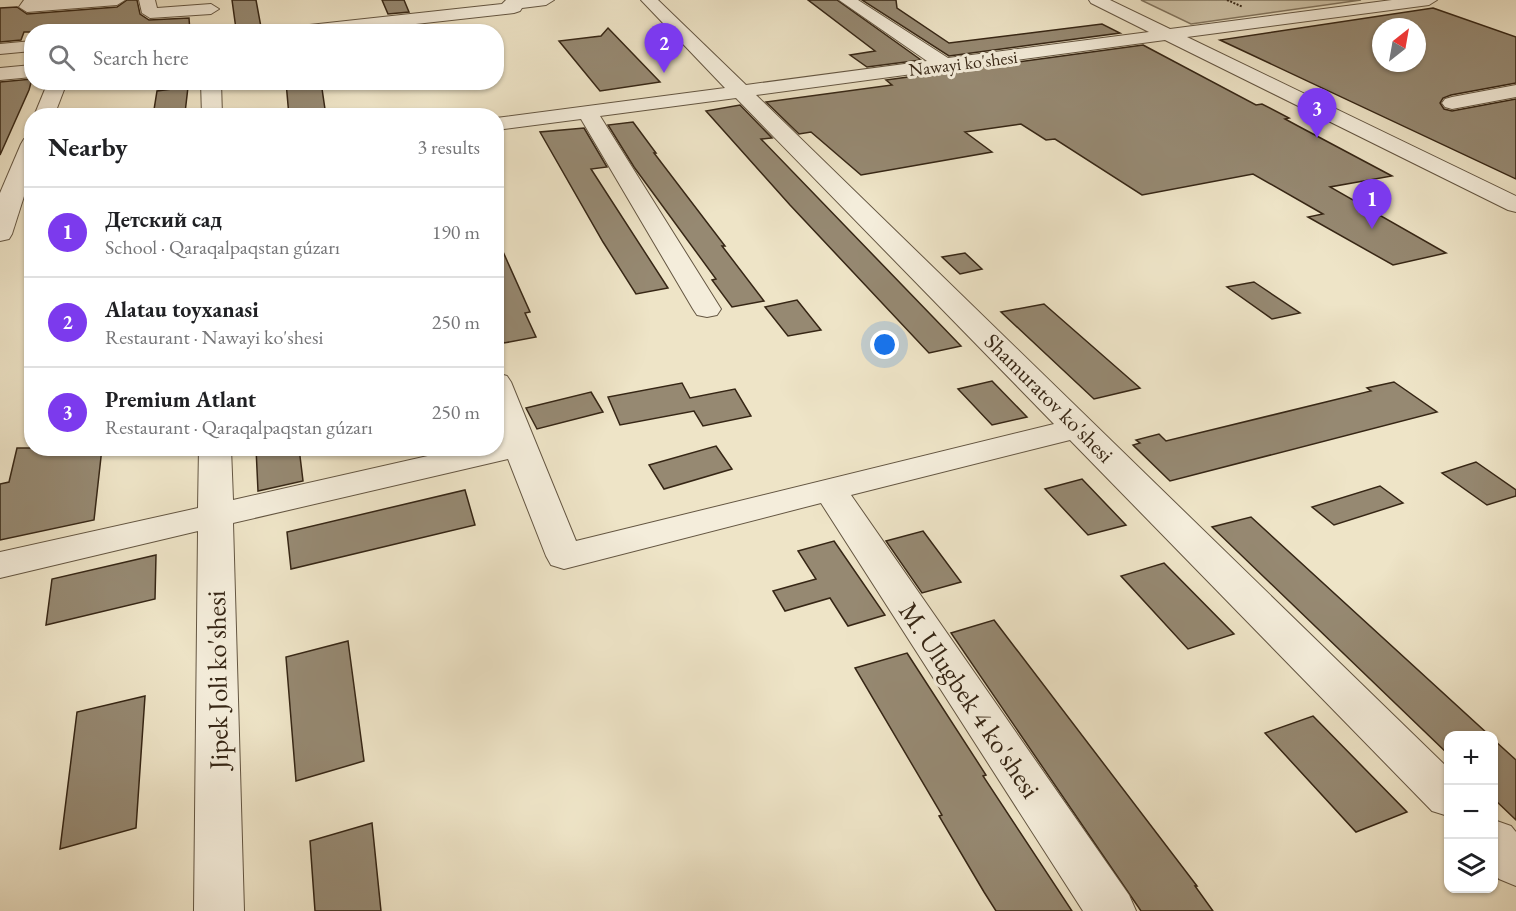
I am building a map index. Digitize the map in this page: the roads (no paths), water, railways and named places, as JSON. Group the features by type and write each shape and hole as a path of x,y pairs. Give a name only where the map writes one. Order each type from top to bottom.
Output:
{"street":[{"path":"34,11 117,0"},
{"path":"147,0 150,13 211,10"},
{"path":"509,2 546,0"},
{"name":"Shamuratov ko'shesi","path":"649,0 1444,792"},
{"path":"847,0 945,65"},
{"path":"1097,0 1516,205"},
{"name":"Nawayi ko'shesi","path":"504,123 1429,0"},
{"path":"325,24 359,16 514,8 509,2"},
{"path":"0,49 24,47"},
{"path":"0,74 24,72"},
{"path":"47,108 55,90"},
{"path":"211,90 212,108"},
{"path":"1452,103 1516,91"},
{"path":"587,112 707,309"},
{"path":"0,234 15,187 23,150"},
{"path":"504,404 564,556 1078,428"},
{"path":"504,449 519,446"},
{"name":"Jipek Joli ko'shesi","path":"215,456 219,911"},
{"path":"0,565 475,456"},
{"name":"M. Ulugbek 4 ko'shesi","path":"830,490 1111,911"},
{"path":"1498,845 1516,864"}],"place":[{"name":"Alatau toyxanasi","path":"664,73"},
{"name":"Premium Atlant","path":"1317,138"},
{"name":"Детский сад","path":"1372,229"}]}
